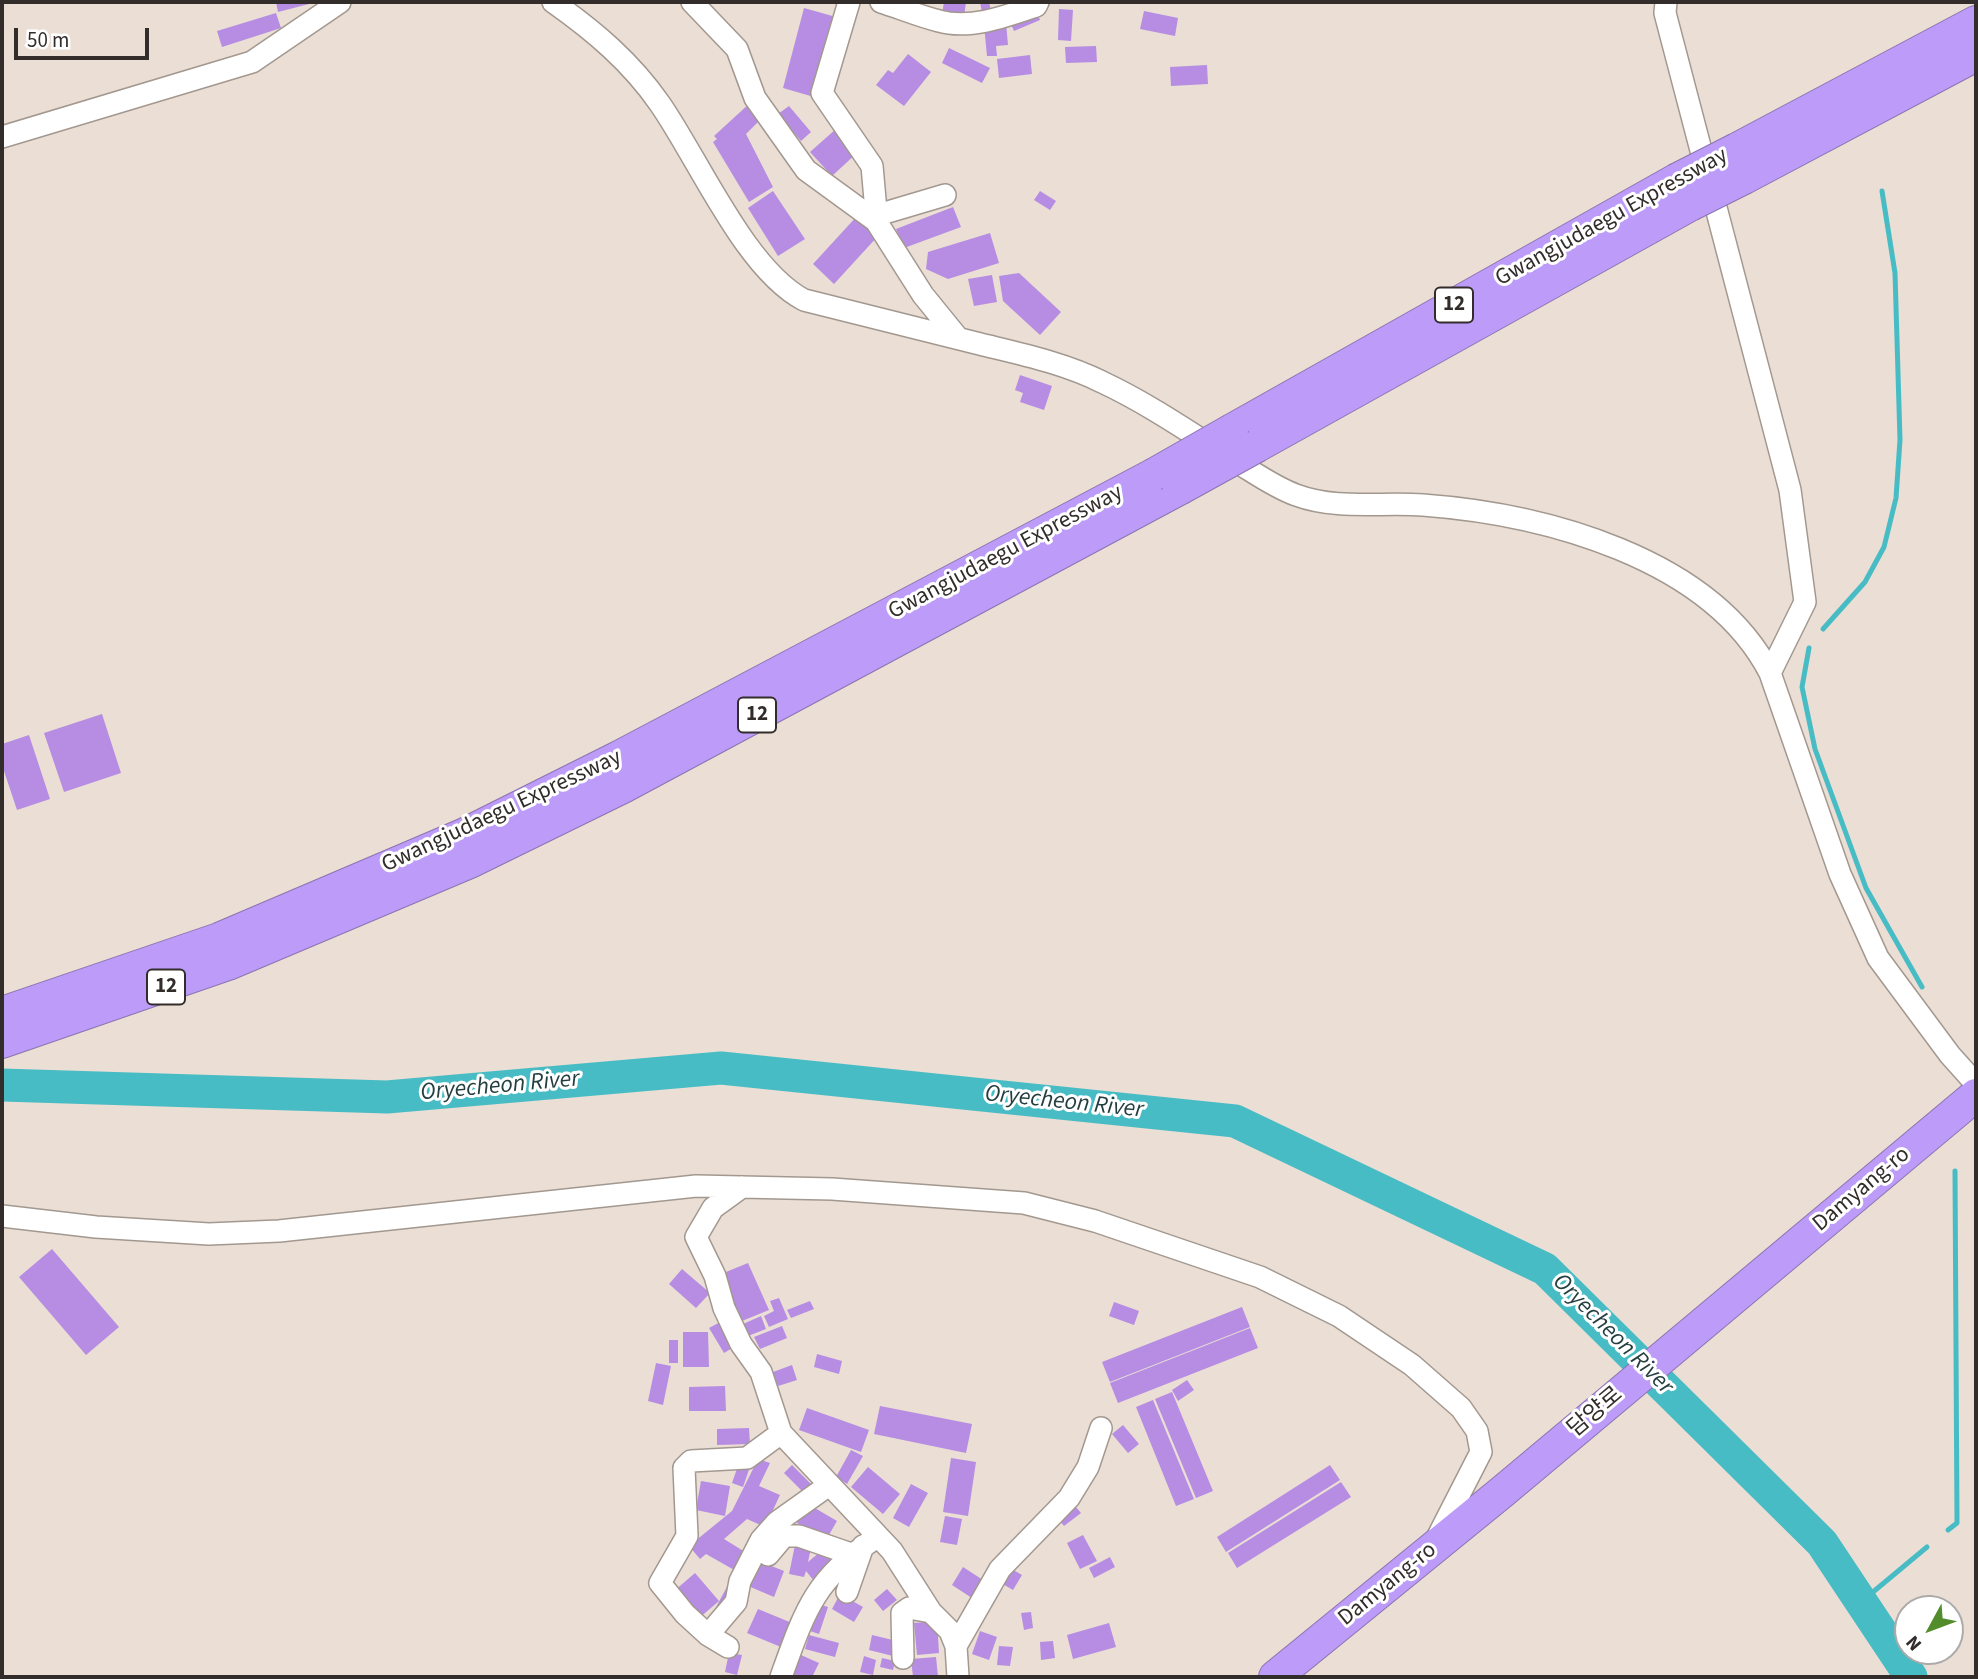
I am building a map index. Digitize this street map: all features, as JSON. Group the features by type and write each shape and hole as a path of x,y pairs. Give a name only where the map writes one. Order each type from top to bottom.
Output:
{"highway":[{"name":"Gwangjudaegu Expressway","path":"1740,163 1976,22"},
{"name":"Gwangjudaegu Expressway","path":"2,1042 229,964 318,912 463,835 1166,482 1683,192 1740,163 1976,55"},
{"name":"Gwangjudaegu Expressway","path":"2,1013 219,939 318,912"},
{"name":"Damyang-ro","path":"1754,1281 1974,1093"},
{"name":"담양로","path":"1502,1492 1754,1281"},
{"name":"Damyang-ro","path":"1275,1677 1502,1492"}],"street":[{"path":"2,137 251,62 340,2"},
{"path":"553,2 599,36 636,73 660,103 752,251 784,288 804,300 1040,359 1104,382 1296,495 1322,502 1424,505 1534,521 1636,554 1706,599 1755,646 1770,673 1840,874 1878,958 1974,1093"},
{"path":"694,2 737,49 755,98 806,170 871,217 885,233 923,295 958,338"},
{"path":"849,2 822,93 872,166 876,211 871,217"},
{"path":"881,2 942,22 975,22 1005,17 1036,6 1038,2"},
{"path":"1666,2 1665,12 1695,132 1790,490 1805,602 1770,673"},
{"path":"871,217 945,195"},
{"path":"2,1216 96,1227 209,1234 279,1231 696,1186 832,1189 1024,1203 1095,1221 1200,1254 1297,1293 1339,1316 1412,1365 1461,1408 1477,1431 1481,1452 1432,1549"},
{"path":"742,1187 713,1208 696,1237 715,1276 724,1308 741,1344 761,1372 781,1433 829,1485 864,1546 859,1566 847,1592"},
{"path":"956,1646 1000,1569 1069,1499 1088,1467 1101,1428"},
{"path":"728,1647 708,1635 678,1607 660,1583 687,1536 684,1468 691,1461 747,1458 781,1433"},
{"path":"708,1635 736,1602 740,1581 761,1540 777,1522 829,1485"},
{"path":"766,1558 784,1536 892,1551 931,1612 950,1631 956,1646 955,1676"},
{"path":"781,1677 803,1613 819,1587 864,1546"},
{"path":"904,1658 902,1613 909,1608 931,1612"}],"building":[{"path":"276,2 312,2 313,3 278,12"},
{"path":"944,2 966,2 964,17 942,14"},
{"path":"980,2 989,2 991,11 982,13"},
{"path":"804,8 836,17 814,97 783,88"},
{"path":"1059,9 1073,10 1071,41 1058,40"},
{"path":"1036,10 1040,20 1014,31 1010,22"},
{"path":"1144,11 1178,18 1175,36 1140,29"},
{"path":"276,13 281,28 222,47 217,31"},
{"path":"1006,23 1008,45 996,46 997,56 987,56 984,25"},
{"path":"1096,46 1097,62 1066,63 1065,47"},
{"path":"949,48 990,68 982,83 942,63"},
{"path":"908,54 931,72 904,106 876,85 888,70 893,73"},
{"path":"1030,55 1032,74 999,78 997,59"},
{"path":"1207,65 1208,84 1171,86 1170,67"},
{"path":"750,103 763,117 746,134 773,187 749,202 713,142 717,139 714,136"},
{"path":"789,106 811,132 801,141 778,114"},
{"path":"837,128 858,152 832,176 810,152"},
{"path":"773,191 805,239 778,256 748,208"},
{"path":"1040,191 1056,201 1050,210 1034,200"},
{"path":"953,207 961,227 904,248 896,229"},
{"path":"857,216 878,236 834,284 813,264"},
{"path":"990,233 999,263 948,279 926,269 928,252"},
{"path":"1019,273 1061,312 1040,335 1003,301 999,276"},
{"path":"992,275 997,302 974,306 968,279"},
{"path":"1020,375 1052,386 1044,410 1020,402 1023,393 1015,390"},
{"path":"102,714 121,773 64,792 44,733"},
{"path":"29,735 50,799 17,810 2,765 2,744"},
{"path":"52,1249 119,1327 86,1355 19,1277"},
{"path":"748,1263 769,1310 742,1321 721,1274"},
{"path":"682,1269 710,1293 696,1308 669,1284"},
{"path":"779,1298 788,1319 769,1327 764,1316 774,1311 770,1301"},
{"path":"810,1301 814,1309 791,1318 787,1310"},
{"path":"1114,1302 1139,1311 1134,1325 1109,1316"},
{"path":"1242,1307 1250,1327 1110,1382 1102,1362"},
{"path":"761,1316 766,1329 748,1336 743,1324"},
{"path":"724,1320 739,1344 724,1353 709,1328"},
{"path":"782,1326 787,1338 760,1349 754,1337"},
{"path":"1250,1328 1258,1348 1118,1403 1110,1383"},
{"path":"683,1332 708,1332 709,1367 683,1367"},
{"path":"669,1340 678,1340 678,1363 669,1363"},
{"path":"817,1354 842,1361 839,1374 814,1367"},
{"path":"656,1363 671,1366 663,1405 648,1401"},
{"path":"792,1365 797,1380 778,1386 773,1372"},
{"path":"1187,1380 1194,1390 1178,1401 1172,1390"},
{"path":"725,1386 726,1411 689,1411 689,1387"},
{"path":"1172,1392 1213,1491 1196,1498 1155,1399"},
{"path":"1153,1400 1194,1499 1176,1506 1136,1407"},
{"path":"880,1406 972,1424 966,1453 874,1434"},
{"path":"807,1408 869,1430 861,1452 799,1430"},
{"path":"1123,1425 1139,1444 1128,1453 1112,1434"},
{"path":"749,1428 750,1444 717,1445 717,1429"},
{"path":"851,1450 863,1456 847,1484 836,1477"},
{"path":"951,1458 976,1462 968,1516 943,1512"},
{"path":"758,1459 770,1463 759,1486 780,1495 765,1527 747,1519 724,1539 745,1552 736,1571 706,1554 700,1559 689,1546 732,1511"},
{"path":"740,1460 751,1464 743,1487 732,1483"},
{"path":"792,1465 811,1484 803,1492 784,1473"},
{"path":"1330,1465 1340,1480 1226,1552 1217,1537"},
{"path":"868,1467 900,1494 883,1514 851,1487"},
{"path":"701,1481 730,1486 725,1516 696,1510"},
{"path":"1341,1482 1351,1497 1237,1568 1228,1553"},
{"path":"911,1484 928,1493 909,1527 893,1518"},
{"path":"808,1504 837,1521 826,1540 797,1523"},
{"path":"1075,1506 1081,1513 1064,1526 1059,1520"},
{"path":"945,1516 962,1519 957,1545 940,1542"},
{"path":"1083,1535 1097,1561 1080,1569 1067,1543"},
{"path":"795,1545 811,1548 808,1562 826,1547 838,1563 814,1581 806,1571 804,1577 789,1574"},
{"path":"1110,1557 1115,1567 1094,1578 1089,1568"},
{"path":"751,1558 784,1571 774,1597 741,1583"},
{"path":"963,1567 986,1582 975,1600 952,1585"},
{"path":"1010,1568 1022,1575 1013,1590 1001,1583"},
{"path":"695,1573 719,1601 698,1619 674,1591"},
{"path":"729,1583 723,1613 715,1609"},
{"path":"887,1589 897,1600 883,1611 874,1600"},
{"path":"840,1594 863,1607 854,1622 832,1609"},
{"path":"815,1603 828,1607 819,1634 807,1630"},
{"path":"758,1609 792,1623 781,1647 747,1633"},
{"path":"1031,1612 1033,1628 1024,1630 1021,1613"},
{"path":"937,1621 939,1653 917,1655 914,1623"},
{"path":"1109,1623 1116,1647 1073,1659 1067,1635"},
{"path":"980,1631 997,1637 989,1660 972,1654"},
{"path":"809,1635 839,1643 835,1657 805,1649"},
{"path":"872,1635 897,1641 893,1656 869,1650"},
{"path":"1053,1641 1055,1658 1041,1660 1040,1642"},
{"path":"999,1646 1013,1647 1010,1666 997,1665"},
{"path":"729,1653 742,1655 737,1675 725,1672"},
{"path":"801,1655 819,1663 812,1677 790,1677"},
{"path":"864,1656 876,1660 873,1675 860,1672"},
{"path":"936,1657 938,1677 913,1677 911,1659"},
{"path":"882,1658 895,1661 893,1670 880,1667"}],"waterway":[{"path":"1823,629 1865,582 1884,547 1896,498 1900,440 1895,273 1882,191"},
{"path":"1809,648 1802,687 1815,749 1866,888 1922,987"},
{"name":"Oryecheon River","path":"2,1085 387,1097 721,1068 1235,1121 1545,1269 1822,1543 1911,1677"},
{"path":"1948,1530 1957,1523 1955,1171"},
{"path":"1861,1602 1927,1547"}]}
